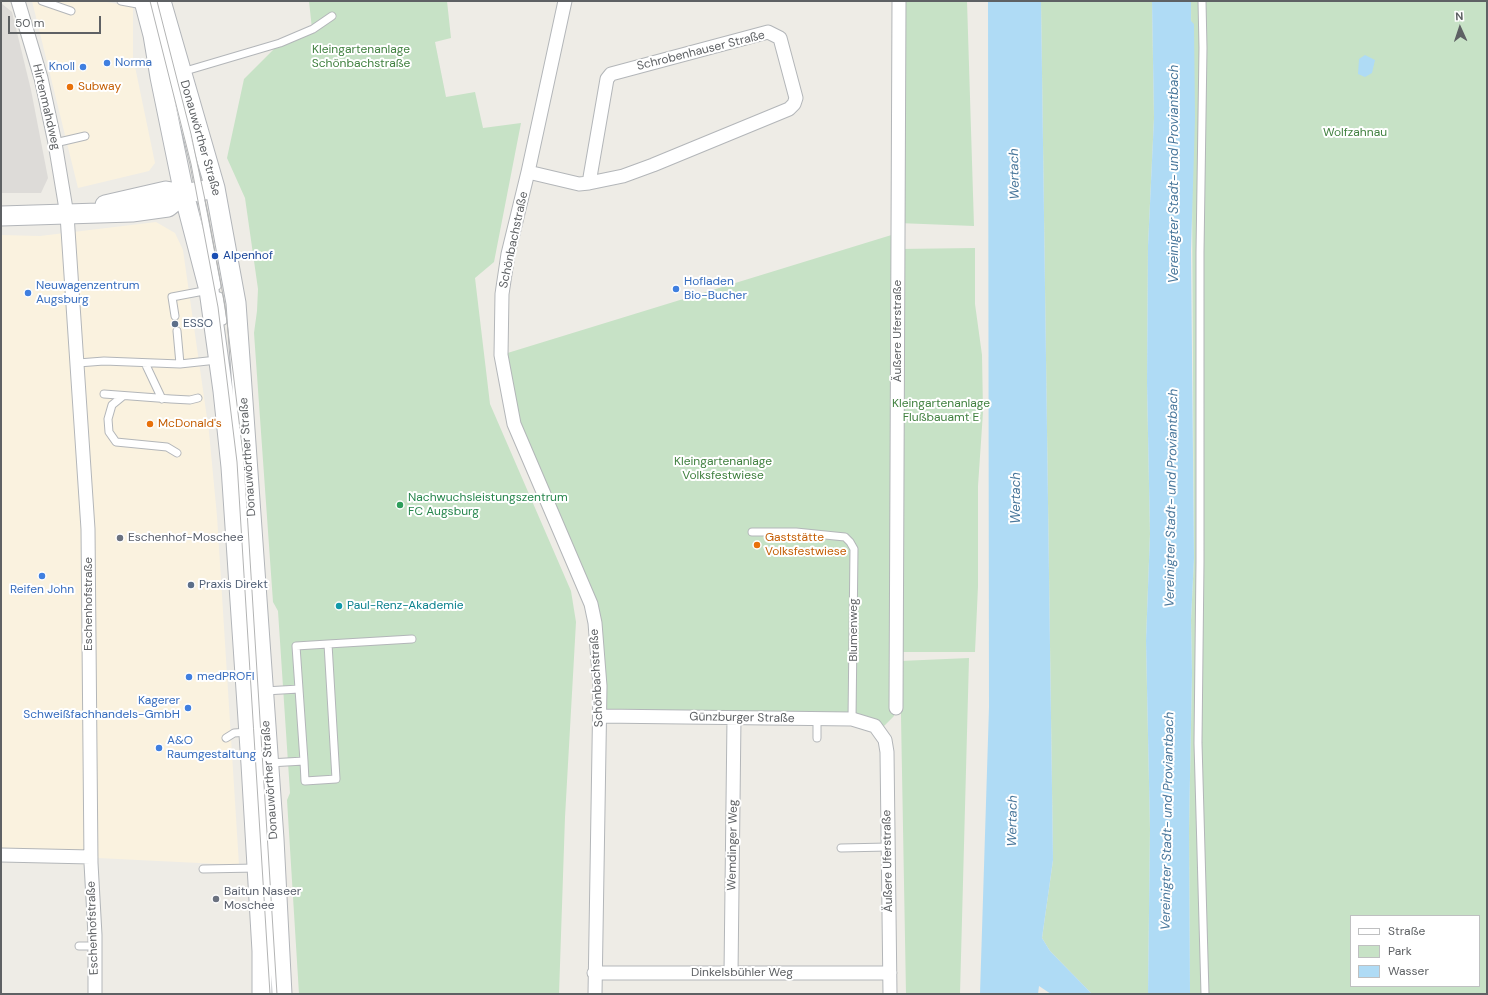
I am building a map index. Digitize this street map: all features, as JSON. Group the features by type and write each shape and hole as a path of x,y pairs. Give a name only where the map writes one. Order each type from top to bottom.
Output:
{"main road":[{"name":"Donauwörther Straße","path":"152,4 182,72 200,191 209,290 230,456 252,724 262,994"},
{"name":"Donauwörther Straße","path":"152,4 153,35 160,77 200,191 236,302 269,763 282,994"},
{"path":"1,216 67,214 166,191 200,191"}],"street":[{"name":"Hirtenmahdweg","path":"20,1 41,78 55,143 67,214"},
{"name":"Schönbachstraße","path":"565,1 528,172 508,254 502,294 501,355 514,424 590,604 595,623 600,686 600,716 594,994"},
{"name":"Äußere Uferstraße","path":"896,708 899,1"},
{"name":"Schrobenhauser Straße","path":"528,172 579,184 589,183 603,181 646,168 789,109 794,104 796,98 780,38 768,32 611,74 607,79 589,183"},
{"name":"Eschenhofstraße","path":"67,214 88,529 91,857 95,946 95,994"},
{"name":"Günzburger Straße","path":"600,716 852,719 871,724 879,731"},
{"name":"Wemdinger Weg","path":"731,973 734,718"},
{"name":"Äußere Uferstraße","path":"879,731 885,740 887,752 890,994"},
{"path":"1,855 91,857"},
{"name":"Dinkelsbühler Weg","path":"594,973 890,973"}],"lane":[{"path":"42,1 71,11"},
{"path":"121,1 152,4"},
{"path":"1202,1 1204,48 1200,252 1200,562 1198,743 1205,994"},
{"path":"182,72 280,44 312,29 332,16"},
{"path":"163,40 200,191 224,330"},
{"path":"55,143 85,136"},
{"path":"175,316 172,297 209,290"},
{"path":"177,331 180,364"},
{"path":"78,363 104,361 180,364 218,360"},
{"path":"145,363 162,399"},
{"path":"104,394 162,399 190,400 198,398"},
{"path":"122,396 112,405 108,419 108,432 116,442 167,447 177,453"},
{"path":"239,454 244,533"},
{"name":"Blumenweg","path":"752,532 812,533 845,537 854,549 852,719"},
{"path":"328,644 336,779 305,781 296,646 328,644 412,639"},
{"path":"264,691 299,689"},
{"path":"817,719 817,738"},
{"path":"226,738 252,724 261,796"},
{"path":"269,763 304,761"},
{"path":"841,848 888,847"},
{"path":"203,869 257,868"},
{"path":"79,946 95,946"}],"shaded area":[{"path":"32,1 102,1 133,7 133,57 155,163 149,171 78,188"},
{"path":"1,3 12,12 31,90 48,178 41,193 1,193"},
{"path":"156,222 175,233 183,250 209,432 217,516 239,865 98,858 83,851 1,850 1,235 40,236"}],"green space":[{"name":"Nachwuchsleistungszentrum FC Augsburg","path":"309,1 447,1 451,38 435,42 446,97 475,92 483,128 521,123 494,262 475,278 490,404 571,591 576,622 565,817 559,994 299,994 287,800 290,793 278,611 273,602 254,333 258,289 245,198 227,158 244,79 280,43 312,29"},
{"path":"899,1 967,1 974,226 898,223"},
{"path":"1041,1 1152,1 1154,118 1148,246 1147,383 1150,534 1146,641 1150,829 1148,994 1092,994 1050,951 1042,938 1053,860"},
{"name":"Wolfzahnau","path":"1191,1 1487,1 1487,994 1190,994 1189,829 1192,673 1191,620 1194,558"},
{"name":"Kleingartenanlage Volksfestwiese","path":"898,233 898,249 975,248 975,304 982,355 983,412 978,486 978,586 975,652 895,652 896,708 894,716 879,731 875,726 600,716 595,623 514,424 501,355"},
{"path":"969,658 960,994 906,994 900,661"}],"water":[{"name":"Wertach","path":"988,1 1041,1 1053,860 1042,938 1050,951 1092,994 1051,994 1039,986 1038,994 980,994 989,707"},
{"name":"Vereinigter Stadt- und Proviantbach","path":"1152,1 1191,1 1191,21 1194,24 1195,118 1191,251 1194,558 1191,620 1192,673 1189,829 1190,994 1148,994 1150,829 1146,641 1150,534 1147,383 1148,246 1154,118"},
{"path":"1365,55 1375,60 1372,73 1365,77 1358,74 1359,59"}],"tram line":[{"path":"150,1 191,164 218,307 237,462 270,994"},
{"path":"157,1 191,134 208,214 225,306 244,462 277,994"}],"place":[{"name":"Norma","path":"107,63"},
{"name":"Knoll","path":"83,67"},
{"name":"Subway","path":"70,87"},
{"name":"Alpenhof","path":"215,256"},
{"name":"Hofladen Bio-Bucher","path":"676,289"},
{"name":"Neuwagenzentrum Augsburg","path":"28,293"},
{"name":"ESSO","path":"175,324"},
{"name":"McDonald's","path":"150,424"},
{"name":"Nachwuchsleistungszentrum FC Augsburg","path":"400,505"},
{"name":"Eschenhof-Moschee","path":"120,538"},
{"name":"Gaststätte Volksfestwiese","path":"757,545"},
{"name":"Reifen John","path":"42,576"},
{"name":"Praxis Direkt","path":"191,585"},
{"name":"Paul-Renz-Akademie","path":"339,606"},
{"name":"medPROFI","path":"189,677"},
{"name":"Kagerer Schweißfachhandels-GmbH","path":"188,708"},
{"name":"A&O Raumgestaltung","path":"159,748"},
{"name":"Baitun Naseer Moschee","path":"216,899"}],"park label":[{"name":"Kleingartenanlage Schönbachstraße","path":"361,57"},
{"name":"Kleingartenanlage Flußbauamt E","path":"941,411"}]}
